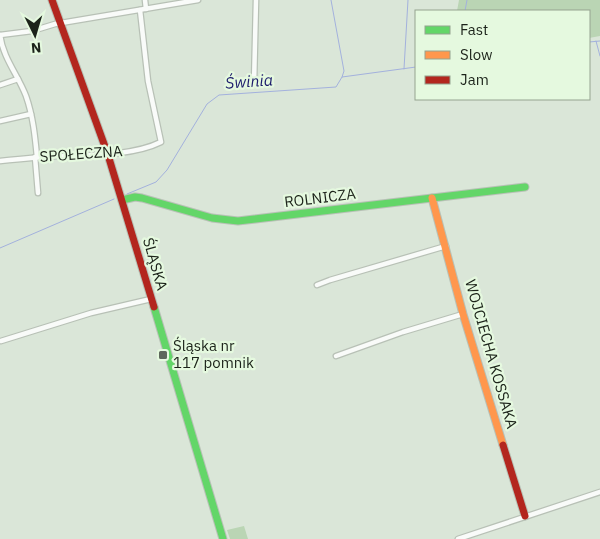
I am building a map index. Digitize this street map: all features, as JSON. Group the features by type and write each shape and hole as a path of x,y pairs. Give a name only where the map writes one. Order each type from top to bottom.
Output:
{"street":[{"name":"ŚLĄSKA","path":"52,0 108,154 223,539"},
{"path":"145,0 146,8"},
{"path":"38,193 34,125 25,95 2,46 0,35 32,31 61,23 198,0"},
{"path":"254,84 256,0"},
{"name":"SPOŁECZNA","path":"0,161 36,157 108,154 154,146 161,142 148,81 140,10"},
{"path":"0,85 18,79"},
{"path":"0,121 30,114"},
{"name":"ROLNICZA","path":"122,200 135,197 142,198 206,217 232,221 525,187"},
{"name":"WOJCIECHA KOSSAKA","path":"432,198 464,314 526,516"},
{"path":"317,285 446,246"},
{"path":"1,341 91,313 151,299"},
{"path":"336,356 403,332 464,314"},
{"path":"458,539 600,492"}],"green space":[{"path":"459,0 600,0 600,36 590,38 590,10 457,10"},
{"path":"244,526 248,539 230,539 227,530"}],"waterway":[{"path":"331,0 344,71 342,77"},
{"path":"404,69 408,0"},
{"name":"Świnia","path":"465,10 467,0"},
{"path":"596,41 600,56"},
{"path":"590,42 600,41"},
{"name":"Świnia","path":"127,194 156,182 167,170 207,104 219,95 336,87 342,77 415,67"},
{"name":"Świnia","path":"0,248 114,199"}],"traffic: fast":[{"path":"122,200 135,197 142,198 212,218 238,221 525,187"},
{"path":"154,307 223,539"}],"traffic: slow":[{"path":"432,198 463,314 503,445"}],"traffic: jam":[{"path":"52,0 108,155 154,307"},
{"path":"503,445 525,516"}],"place":[{"name":"Śląska nr 117 pomnik","path":"163,355"}]}
